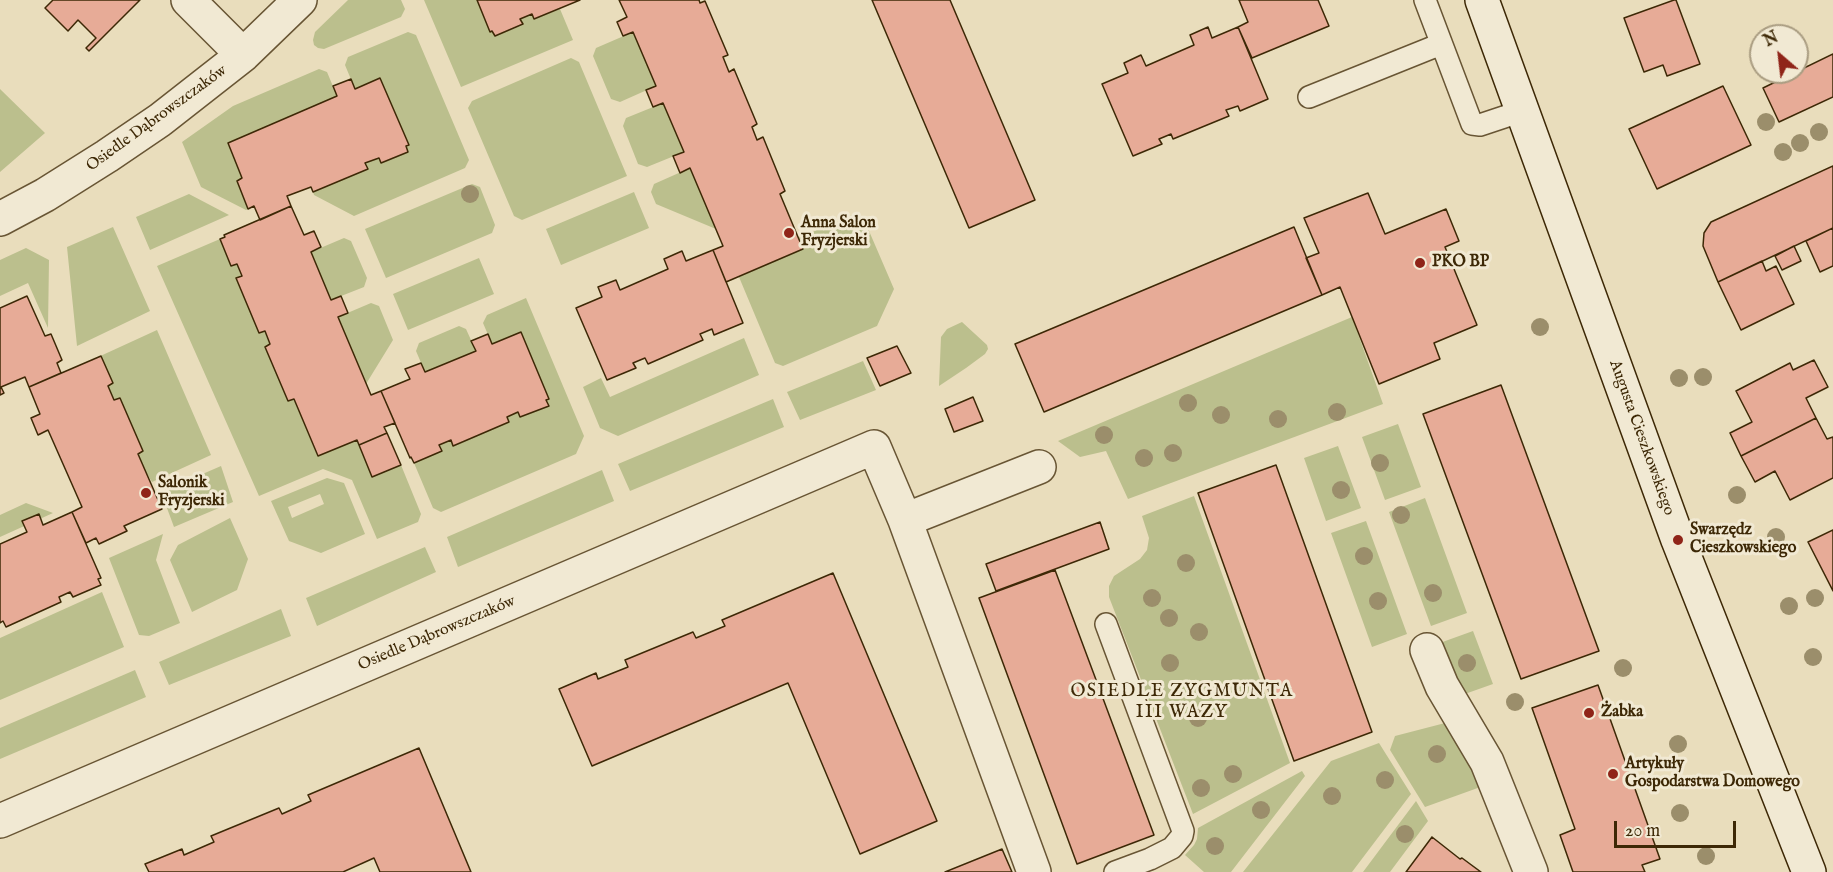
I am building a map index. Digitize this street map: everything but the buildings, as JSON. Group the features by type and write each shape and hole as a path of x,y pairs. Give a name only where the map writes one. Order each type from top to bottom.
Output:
{"street":[{"path":"188,0 243,55"},
{"name":"Osiedle Dąbrowszczaków","path":"0,219 45,195 134,138 190,98 243,55 300,0"},
{"name":"Augusta Cieszkowskiego","path":"1482,0 1678,540 1809,872"},
{"name":"Osiedle Dąbrowszczaków","path":"0,821 874,447 901,510"},
{"path":"1034,872 901,510 1040,467"},
{"path":"1427,650 1442,686 1487,762 1532,872"}],"lane":[{"path":"1425,0 1472,124 1480,125 1522,111"},
{"path":"1309,97 1441,44"},
{"path":"1106,624 1184,831 1172,848 1114,872"}],"green space":[{"path":"348,0 401,0 405,9 401,17 324,49 318,48 314,45 313,40 315,32"},
{"path":"424,0 477,0 490,31 495,36 523,25 520,19 532,14 534,19 560,9 573,40 461,87"},
{"path":"408,32 416,35 469,160 465,168 354,216 314,195 313,192 367,169 366,163 379,158 381,163 408,152 406,146 408,145 355,89 345,65 348,57"},
{"path":"633,32 656,86 620,102 611,99 593,56 596,48"},
{"path":"571,58 579,62 627,176 522,220 514,216 468,108 472,101"},
{"path":"319,69 327,72 337,96 228,143 242,178 237,181 248,209 201,187 182,142 233,106"},
{"path":"0,89 45,133 0,172"},
{"path":"663,103 684,152 647,167 638,164 623,126 626,118"},
{"path":"690,168 716,229 656,204 651,192 654,184"},
{"path":"472,184 480,187 495,225 492,233 386,278 365,229"},
{"path":"634,192 649,228 561,265 546,229"},
{"path":"189,194 229,215 150,250 136,217"},
{"path":"855,214 863,217 894,289 877,326 783,366 775,363 739,277 802,249 798,238"},
{"path":"113,227 150,311 77,346 67,247"},
{"path":"344,238 351,241 367,278 364,287 331,300 311,252"},
{"path":"220,239 231,266 237,264 259,333 265,331 288,401 294,399 317,455 357,440 372,477 401,465 421,514 418,522 377,539 352,480 323,469 259,496 157,266"},
{"path":"26,248 49,260 48,328 28,283 0,296 0,260"},
{"path":"479,258 494,294 408,330 393,294"},
{"path":"526,298 584,436 576,454 441,512 433,508 414,463 442,451 439,445 451,440 454,446 508,422 507,417 518,412 521,417 548,406 546,400 548,398 521,332 492,344 483,323 487,315"},
{"path":"371,303 379,306 393,340 366,384 338,317"},
{"path":"1352,317 1383,404 1128,499 1106,451 1080,457 1058,441"},
{"path":"962,322 987,345 988,349 985,354 939,386 941,337 947,329"},
{"path":"459,326 466,329 476,351 425,372 416,351 419,343"},
{"path":"157,330 211,455 152,482 144,469 96,358"},
{"path":"744,338 759,375 618,436 600,428 583,387 601,378 610,397"},
{"path":"863,361 876,390 800,420 787,392"},
{"path":"773,399 784,427 630,491 618,464"},
{"path":"1398,424 1421,487 1385,500 1362,437"},
{"path":"1338,446 1361,508 1326,521 1304,458"},
{"path":"221,466 233,502 174,527 161,492"},
{"path":"602,470 614,501 458,567 447,537"},
{"path":"327,478 344,483 365,534 321,553 289,541 271,501","holes":["320,494 324,504 292,518 288,507"]},
{"path":"1194,496 1290,763 1193,814 1109,597 1109,586 1114,576 1140,559 1147,550 1149,538 1142,516"},
{"path":"1425,498 1467,613 1431,626 1389,512"},
{"path":"26,503 53,513 0,537 0,515"},
{"path":"230,518 248,559 237,590 192,612 170,560 178,545"},
{"path":"1366,521 1407,634 1372,647 1331,533"},
{"path":"163,534 156,560 180,623 149,636 139,635 109,558"},
{"path":"425,547 436,572 317,626 306,598"},
{"path":"102,592 124,647 0,700 0,638"},
{"path":"281,609 291,636 169,685 159,662"},
{"path":"1473,631 1493,684 1462,695 1437,644"},
{"path":"135,670 146,697 0,759 0,728"},
{"path":"1449,722 1486,785 1425,807 1390,750 1395,736"},
{"path":"1379,743 1411,794 1352,872 1243,872 1331,761"},
{"path":"1302,771 1305,776 1231,872 1204,872 1185,855 1197,839 1198,828"},
{"path":"1416,801 1428,821 1390,872 1363,872"}],"place":[{"name":"Anna Salon Fryzjerski","path":"789,233"},
{"name":"PKO BP","path":"1420,263"},
{"name":"Salonik Fryzjerski","path":"146,493"},
{"name":"Swarzędz Cieszkowskiego","path":"1678,540"},
{"name":"Żabka","path":"1589,713"},
{"name":"Artykuły Gospodarstwa Domowego","path":"1613,774"}],"district":[{"name":"OSIEDLE ZYGMUNTA III WAZY","path":"1182,702"}]}
